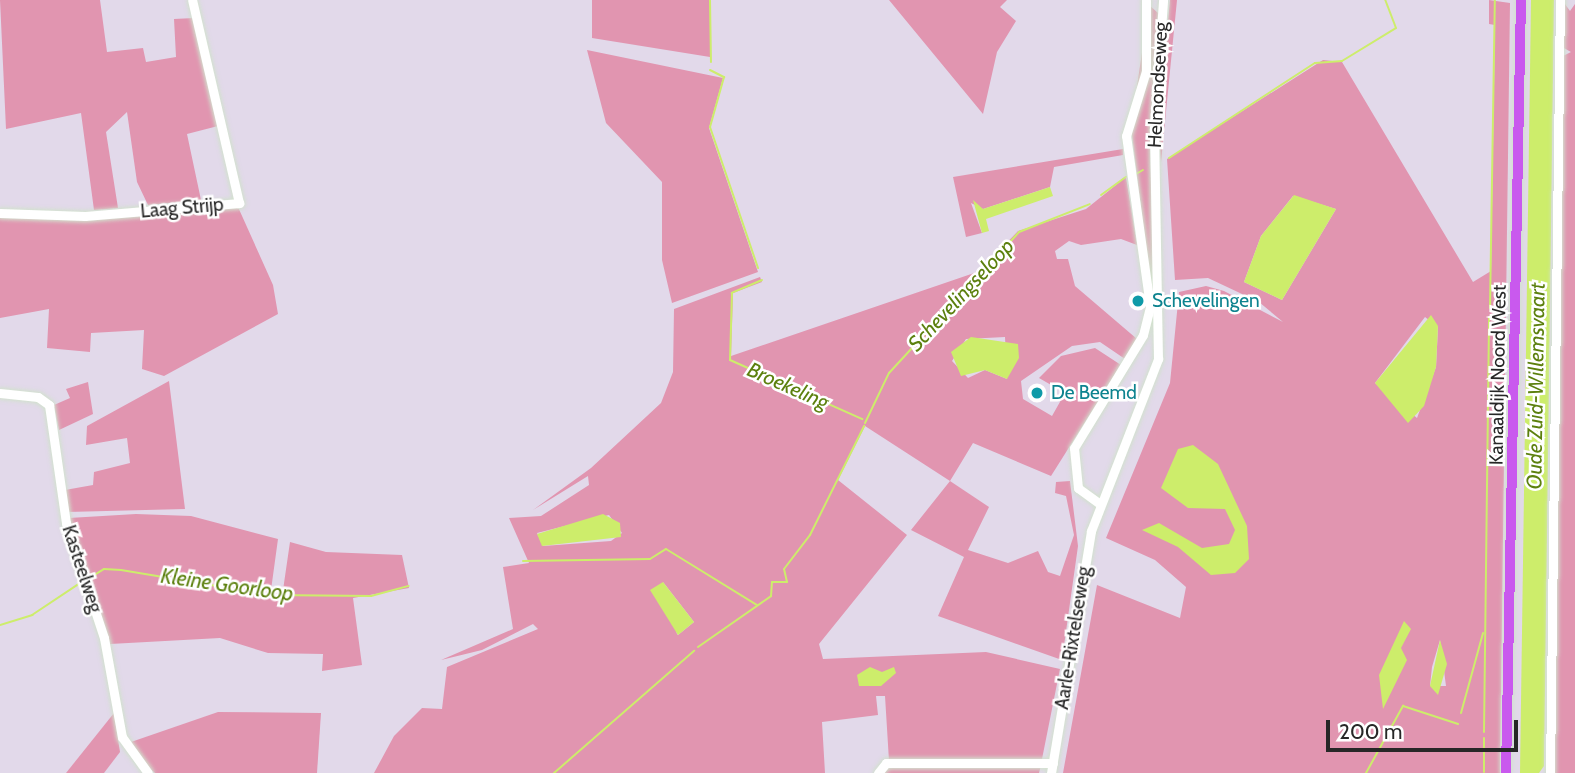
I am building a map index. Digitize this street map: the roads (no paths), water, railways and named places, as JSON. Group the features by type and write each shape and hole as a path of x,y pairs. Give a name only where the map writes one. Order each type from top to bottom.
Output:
{"main road":[{"name":"Kanaaldijk Noord West","path":"1506,773 1510,751 1521,0"},
{"name":"Kanaaldijk Noord West","path":"1510,751 1514,773"}],"street":[{"name":"Laag Strijp","path":"0,213 85,215 239,203 191,0"},
{"name":"Helmondseweg","path":"1100,504 1079,488 1074,447 1143,335 1150,306 1130,176 1127,125 1146,71 1146,0"},
{"path":"1550,773 1560,0"},
{"name":"Helmondseweg","path":"1154,170 1162,1"},
{"name":"Aarle-Rixtelseweg","path":"1051,773 1100,504 1158,359 1154,170"},
{"name":"Kasteelweg","path":"0,393 38,397 48,405 66,523 104,638 122,737 148,773"},
{"path":"878,773 886,763 1053,763"}],"water":[{"name":"Oude Zuid-Willemsvaart","path":"1531,0 1554,0 1544,766 1539,773 1520,773"},
{"path":"1050,187 1053,196 986,219 989,231 982,233 973,200 983,209"},
{"path":"1294,195 1336,209 1282,300 1244,282 1261,236"},
{"path":"1431,315 1438,326 1436,367 1424,406 1408,423 1375,383"},
{"path":"971,337 1018,344 1019,358 1007,379 985,370 961,376 951,352"},
{"path":"1193,445 1218,464 1247,526 1249,559 1235,573 1211,575 1178,547 1142,530 1159,523 1202,548 1229,544 1235,530 1225,509 1188,508 1161,488 1178,449"},
{"path":"603,514 620,523 621,537 542,546 537,534"},
{"path":"663,582 694,622 678,635 650,590"},
{"path":"1404,621 1411,629 1401,648 1407,660 1383,709 1379,675"},
{"path":"1440,640 1447,664 1438,695 1430,686"},
{"path":"870,667 882,672 894,667 896,673 881,686 859,686 857,675"}],"waterway":[{"name":"Broekeling","path":"710,0 711,62"},
{"name":"Schevelingseloop","path":"1169,158 1315,63 1342,61 1396,28 1385,0"},
{"path":"1490,308 1495,0"},
{"name":"Broekeling","path":"710,70 724,77 710,127 758,268"},
{"name":"Schevelingseloop","path":"1136,174 1143,170"},
{"name":"Schevelingseloop","path":"1101,195 1126,177"},
{"name":"Schevelingseloop","path":"865,423 889,373 1019,232 1090,204"},
{"name":"Broekeling","path":"762,280 732,293 730,360 862,419"},
{"path":"1484,732 1489,317"},
{"name":"Schevelingseloop","path":"698,647 771,596 772,582 787,582 784,569 810,535 864,426"},
{"path":"523,561 650,559 666,549 757,605"},
{"name":"Kleine Goorloop","path":"88,579 104,569 121,570 270,595 371,596 409,586"},
{"name":"Kleine Goorloop","path":"0,625 32,615 80,583"},
{"path":"1461,713 1483,633"},
{"name":"Schevelingseloop","path":"554,773 694,651"},
{"path":"1366,773 1403,706 1458,724"},
{"path":"1484,738 1484,772"}],"place":[{"name":"Schevelingen","path":"1138,301"},
{"name":"De Beemd","path":"1037,393"}]}
